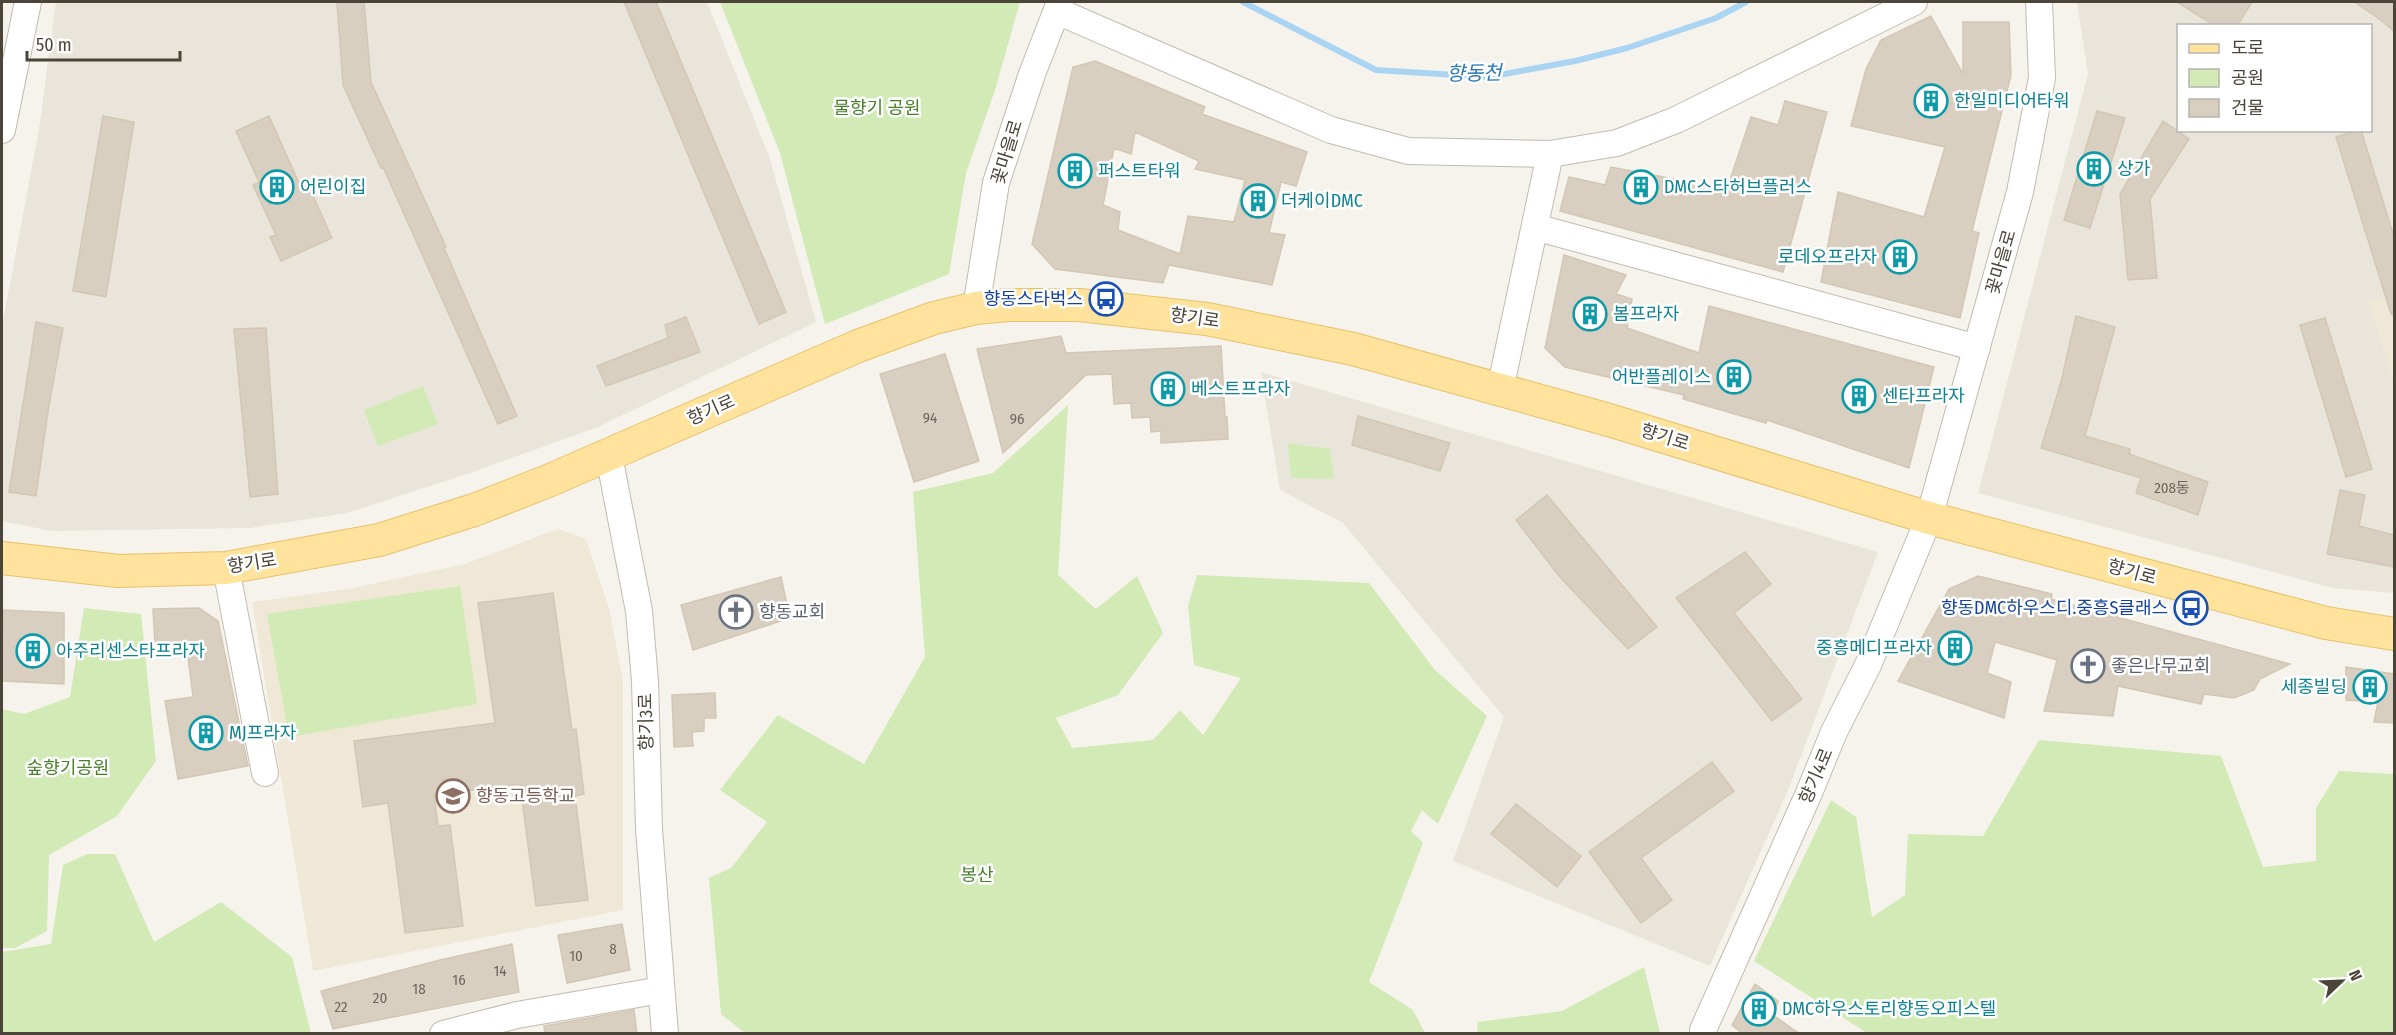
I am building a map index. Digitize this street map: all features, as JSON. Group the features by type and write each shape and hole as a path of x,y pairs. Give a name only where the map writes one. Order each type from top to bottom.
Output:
{"main road":[{"name":"향기로","path":"2,558 118,571 225,568 378,540 474,510 609,456 858,346 934,318 976,308 1079,305 1208,319 1353,349 1609,420 1929,518 2326,623 2394,634"}],"street":[{"path":"2,130 28,2"},
{"path":"1058,6 1331,130 1408,151 1550,154 1617,143 1676,120 1914,2"},
{"name":"꽃마을로","path":"1929,518 2020,192 2042,78 2039,2"},
{"name":"꽃마을로","path":"976,308 996,183 1032,74 1058,6"},
{"path":"1500,390 1550,154"},
{"path":"1534,227 1977,348"},
{"name":"향기3로","path":"609,456 639,611 645,681 649,829 665,1034"},
{"name":"향기4로","path":"1704,1034 1703,1030 1834,732 1868,665 1929,518"},
{"path":"225,568 265,773"},
{"path":"443,1034 517,1015 661,990"}],"shaded area":[{"path":"56,2 707,2 769,156 816,322 598,427 467,474 347,513 249,528 52,531 2,521 2,326 39,129"},
{"path":"2077,2 2394,2 2394,293 2369,302 2394,381 2394,593 2333,588 1978,493 2088,74"},
{"path":"2394,293 2394,381 2369,302"},
{"path":"1261,372 1878,552 1789,788 1710,966 1453,861 1504,717 1343,523 1280,490"},
{"name":"향동고등학교","path":"558,529 586,539 609,608 623,681 623,910 313,971 252,602 348,589 465,564"}],"green space":[{"name":"물향기 공원","path":"720,2 1020,2 995,90 966,173 949,274 825,324 780,153"},
{"path":"423,386 438,424 378,446 364,410"},
{"name":"봉산","path":"1068,405 1058,575 1096,609 1137,576 1163,633 1118,695 1056,718 1072,748 1153,740 1180,710 1203,735 1241,678 1194,665 1188,606 1197,575 1369,583 1435,670 1487,716 1438,824 1422,810 1411,831 1423,843 1369,982 1413,1010 1425,1033 746,1034 721,1014 709,878 731,868 767,822 720,790 778,715 864,764 925,657 913,492 993,473"},
{"path":"1288,443 1330,449 1334,479 1291,478"},
{"path":"460,586 477,704 289,737 267,614"},
{"name":"숲향기공원","path":"84,608 141,614 156,761 117,816 49,855 47,931 15,948 2,948 2,709 24,714 70,697"},
{"path":"2039,740 2221,756 2263,867 2316,861 2316,808 2339,771 2394,774 2394,1033 1867,1033 1754,961 1831,800 1856,817 1872,917 1905,895 1908,834 1983,836"},
{"path":"87,854 115,854 154,942 221,902 292,957 311,1033 2,1033 2,952 51,944 63,865"},
{"path":"1644,967 1660,1033 1477,1033 1478,1022 1562,1011"}],"building":[{"path":"337,2 364,2 371,82 446,247 444,248 517,416 498,424 383,167 381,168 343,85"},
{"path":"624,2 656,2 786,312 759,324"},
{"path":"2177,2 2252,2 2238,24 2212,24"},
{"path":"2355,2 2394,2 2394,31 2379,19"},
{"path":"1931,16 1963,74 1963,22 2009,22 2011,75 1972,231 1979,233 1960,318 1821,282 1838,192 1924,217 1945,147 1851,126 1866,69 1881,40"},
{"name":"퍼스트타워","path":"1095,61 1205,107 1202,114 1307,152 1296,186 1281,182 1269,233 1285,235 1272,285 1169,265 1163,283 1055,269 1032,244 1073,67","holes":["1135,132 1199,161 1195,169 1245,180 1234,222 1188,216 1180,254 1118,230 1120,212 1103,205 1114,148 1131,154"]},
{"name":"DMC스타허브플러스","path":"1785,101 1827,112 1783,272 1560,211 1569,177 1605,185 1611,167 1727,189 1751,117 1778,125"},
{"name":"상가","path":"2097,111 2125,118 2090,228 2064,220"},
{"path":"103,116 134,122 106,297 73,291"},
{"name":"어린이집","path":"269,116 303,192 310,189 332,238 281,261 270,237 276,235 253,185 259,182 236,131"},
{"path":"2163,121 2189,139 2150,199 2157,278 2128,280 2120,194"},
{"path":"2352,132 2362,132 2394,237 2394,314 2391,314 2336,137"},
{"path":"1564,255 1626,275 1616,294 1632,299 1627,328 1699,353 1709,306 1934,367 1909,468 1767,420 1766,423 1683,399 1684,395 1565,367 1545,348"},
{"path":"2076,316 2115,327 2085,436 2130,449 2129,454 2208,482 2198,515 2136,493 2141,478 2041,448 2061,382"},
{"path":"686,317 700,352 606,386 597,366 668,338 665,325"},
{"path":"2325,318 2372,469 2346,477 2300,325"},
{"path":"36,322 63,328 36,496 9,492"},
{"path":"266,328 278,494 250,497 234,329"},
{"path":"1061,336 1066,353 1221,346 1228,439 1161,443 1161,431 1151,432 1150,417 1132,418 1131,403 1114,404 1112,374 1086,375 1003,453 977,349"},
{"path":"945,354 979,461 914,482 880,374"},
{"path":"1358,416 1450,443 1440,471 1352,445"},
{"path":"2340,490 2365,495 2359,526 2394,535 2394,567 2327,554"},
{"path":"1547,495 1657,627 1628,649 1559,576 1516,520"},
{"path":"1745,552 1771,584 1734,613 1802,699 1772,721 1676,598"},
{"path":"1978,576 2052,594 2051,599 2290,664 2260,679 2254,690 2234,698 2204,694 2201,704 2118,686 2113,716 2044,711 2057,660 1995,642 1987,673 2011,682 2004,718 1898,681 1949,589"},
{"name":"향동교회","path":"781,577 790,618 693,650 681,605"},
{"path":"553,593 572,730 576,729 584,794 575,796 588,900 536,906 520,784 434,795 438,826 450,825 463,926 405,933 388,803 363,807 354,741 495,723 478,603"},
{"path":"199,608 218,621 248,766 178,779 165,701 193,697 186,641 155,644 153,609"},
{"name":"아주리센스타프라자","path":"3,610 64,613 64,684 2,681"},
{"name":"세종빌딩","path":"2346,667 2394,674 2394,723 2374,722 2378,702 2346,700"},
{"path":"715,693 716,718 704,718 704,731 692,732 693,746 674,747 672,695"},
{"path":"1712,762 1734,791 1641,858 1672,900 1641,923 1589,852"},
{"path":"1516,804 1581,856 1557,887 1491,834"},
{"path":"622,924 630,970 567,983 558,935"},
{"path":"512,944 519,992 333,1029 321,991"},
{"name":"DMC하우스토리향동오피스텔","path":"1755,984 1778,1001 1774,1016 1800,1034 1743,1034 1732,1025"},
{"path":"634,1010 637,1034 545,1034 544,1026"}],"waterway":[{"name":"향동천","path":"1243,2 1376,70 1488,77 1575,61 1627,48 1716,18 1746,2"}],"place":[{"name":"한일미디어타워","path":"1931,101"},
{"name":"상가","path":"2094,169"},
{"name":"퍼스트타워","path":"1075,171"},
{"name":"어린이집","path":"277,187"},
{"name":"DMC스타허브플러스","path":"1641,187"},
{"name":"더케이DMC","path":"1258,201"},
{"name":"로데오프라자","path":"1900,257"},
{"name":"향동스타벅스","path":"1106,299"},
{"name":"봄프라자","path":"1590,314"},
{"name":"어반플레이스","path":"1734,377"},
{"name":"베스트프라자","path":"1168,389"},
{"name":"센타프라자","path":"1859,396"},
{"name":"향동DMC하우스디.중흥S클래스","path":"2191,608"},
{"name":"향동교회","path":"736,612"},
{"name":"중흥메디프라자","path":"1955,648"},
{"name":"아주리센스타프라자","path":"33,651"},
{"name":"좋은나무교회","path":"2088,666"},
{"name":"세종빌딩","path":"2370,687"},
{"name":"MJ프라자","path":"206,733"},
{"name":"향동고등학교","path":"453,796"},
{"name":"DMC하우스토리향동오피스텔","path":"1759,1009"}]}
